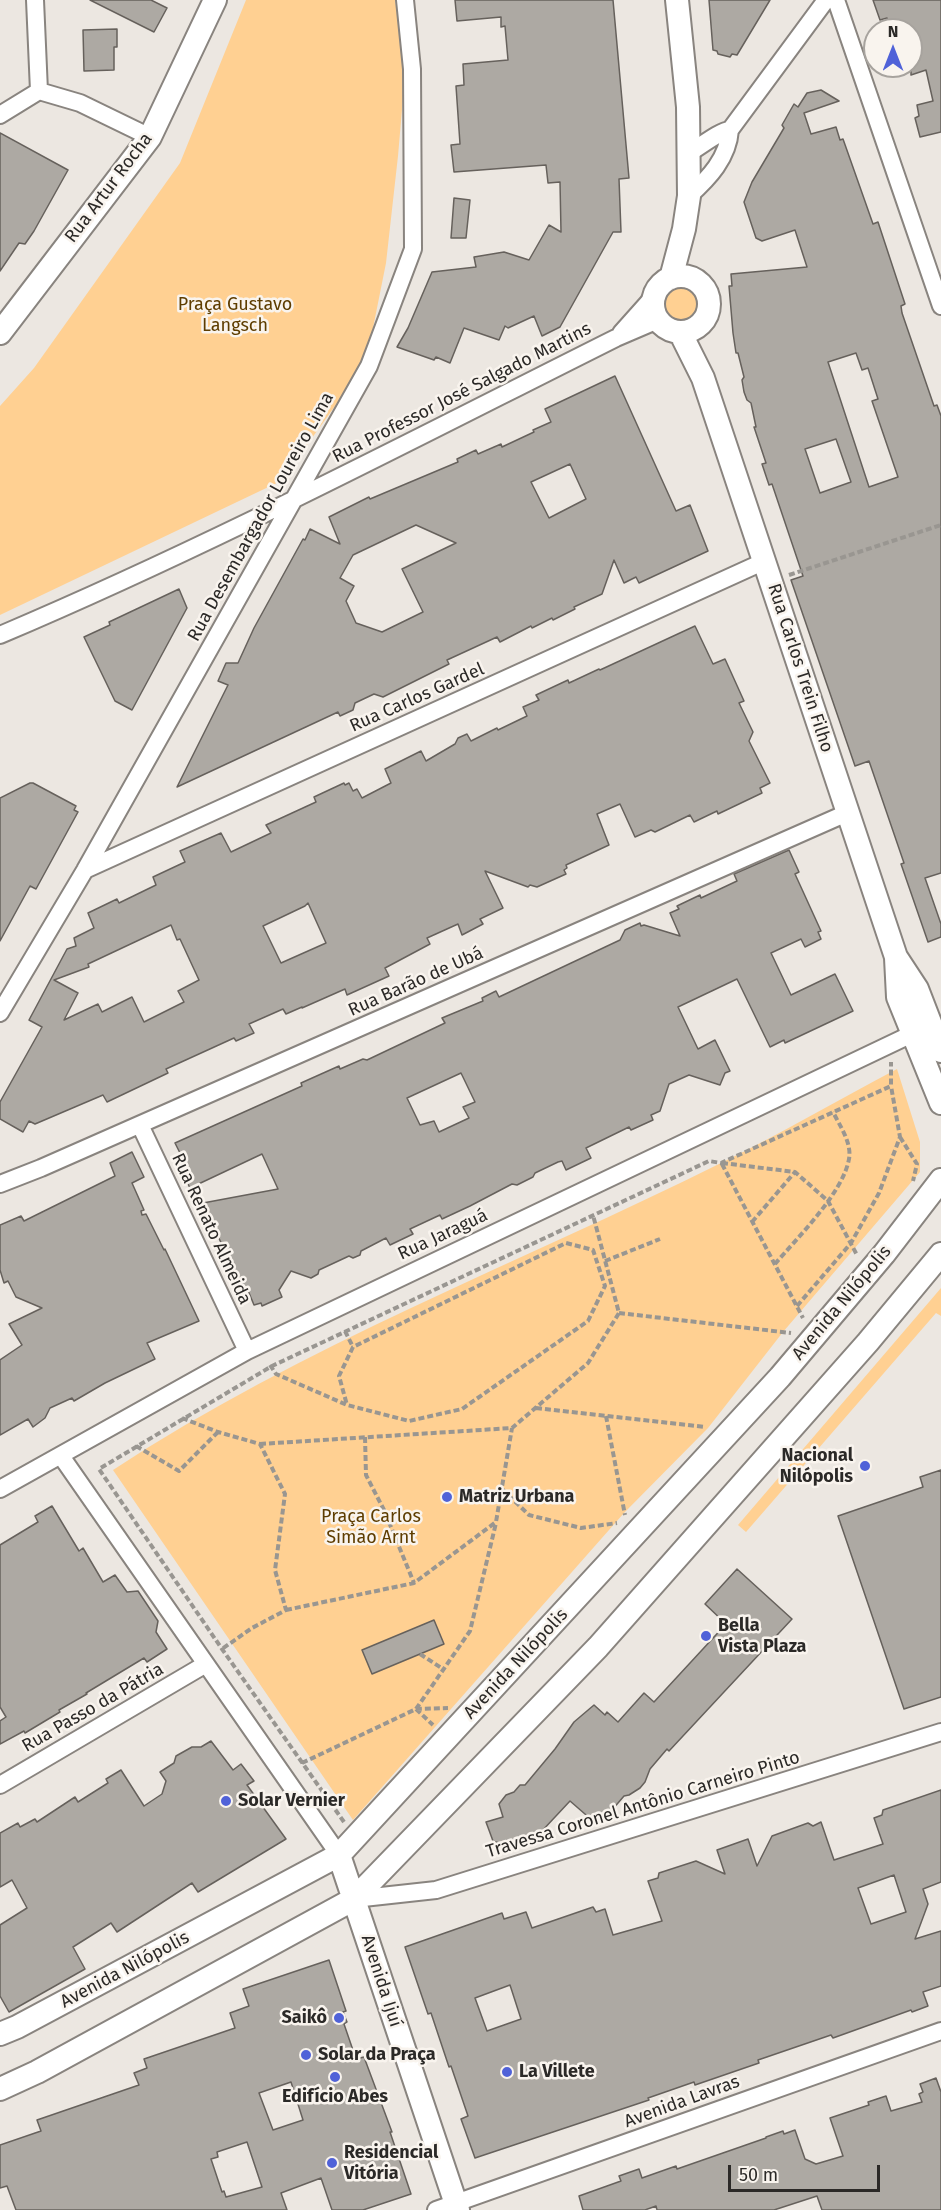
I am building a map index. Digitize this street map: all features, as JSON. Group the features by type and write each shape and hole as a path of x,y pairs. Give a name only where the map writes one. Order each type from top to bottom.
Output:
{"main road":[{"name":"Rua Artur Rocha","path":"0,333 150,137 215,0"},
{"path":"671,278 684,229 689,196 688,107 677,0"},
{"path":"684,229 695,279"},
{"path":"679,276 695,279 702,284 709,299 707,315 696,328 680,332 672,330 658,320 653,304 654,296 663,282 671,278 679,276"},
{"name":"Rua Carlos Trein Filho","path":"703,322 703,378"},
{"name":"Rua Carlos Trein Filho","path":"680,332 703,378 896,957 916,988 941,1051"},
{"name":"Rua Carlos Trein Filho","path":"896,957 898,997 941,1103"},
{"name":"Avenida Nilópolis","path":"0,2034 339,1856 780,1377 941,1180"},
{"path":"917,1212 941,1205"},
{"path":"0,2090 354,1899 598,1647 868,1342 941,1254"},
{"name":"Avenida Ijuí","path":"339,1856 450,2208"}],"street":[{"path":"35,0 39,91"},
{"name":"Rua Desembargador Loureiro Lima","path":"0,1012 85,870 369,366 413,249 412,69 405,0"},
{"path":"689,196 708,178 726,150 730,130 825,0"},
{"path":"836,0 941,306"},
{"path":"0,115 39,91 80,104 150,137"},
{"path":"688,153 703,146 724,131 730,130"},
{"name":"Rua Professor José Salgado Martins","path":"616,338 654,296"},
{"name":"Rua Professor José Salgado Martins","path":"0,635 78,602 293,500 616,338 658,320"},
{"name":"Rua Carlos Gardel","path":"85,870 768,571"},
{"name":"Rua Barão de Ubá","path":"0,1184 140,1125 847,813"},
{"name":"Rua Jaraguá","path":"0,1489 247,1350 912,1034"},
{"name":"Rua Renato Almeida","path":"140,1125 247,1350"},
{"path":"61,1456 339,1856"},
{"name":"Rua Passo da Pátria","path":"0,1785 206,1664"},
{"name":"Travessa Coronel Antônio Carneiro Pinto","path":"354,1899 436,1890 941,1732"},
{"name":"Avenida Lavras","path":"450,2208 941,2031"}],"path":[{"path":"768,571 941,525"},
{"path":"891,1043 891,1086 900,1137 916,1164 913,1183"},
{"path":"721,1163 891,1086"},
{"path":"775,1264 828,1202 842,1178 849,1158 846,1138 833,1112"},
{"path":"796,1306 851,1243 879,1193 900,1137"},
{"path":"350,1830 99,1469 272,1366 709,1161 795,1172 828,1202 858,1255"},
{"path":"721,1163 803,1318"},
{"path":"752,1222 795,1172"},
{"path":"182,1418 218,1432 260,1444 512,1428 588,1363 619,1312 593,1215"},
{"path":"605,1261 660,1239"},
{"path":"247,1350 272,1366 276,1374 347,1405 409,1421 462,1409 588,1321 605,1286 592,1250 567,1243 353,1347 339,1376 347,1405"},
{"path":"850,1264 865,1246"},
{"path":"783,1341 811,1309"},
{"path":"619,1312 791,1333"},
{"path":"345,1331 353,1347"},
{"path":"536,1408 708,1428 701,1436"},
{"path":"501,1488 529,1515 581,1528 626,1522 606,1416"},
{"path":"416,1709 470,1631 496,1522 512,1428"},
{"path":"136,1446 179,1471 218,1432"},
{"path":"364,1437 366,1475 384,1510 414,1583"},
{"path":"260,1444 285,1494 275,1570 286,1610"},
{"path":"226,1646 252,1628 286,1610 414,1583 496,1522"},
{"path":"420,1654 443,1669"},
{"path":"302,1763 416,1709 451,1707"},
{"path":"416,1709 434,1726"}],"green space":[{"name":"Praça Gustavo Langsch","path":"246,0 395,0 406,63 386,263 366,363 281,481 0,615 0,406 34,368 180,163"},
{"path":"681,283 696,289 702,304 696,319 681,325 666,319 660,304 666,289"},
{"name":"Praça Carlos Simão Arnt","path":"897,1069 920,1142 920,1172 783,1332 708,1428 624,1513 353,1820 113,1470 185,1425 335,1345 721,1163"},
{"path":"941,1288 941,1316 936,1313 746,1532 738,1525"}],"building":[{"path":"90,0 151,0 167,8 154,32"},
{"path":"455,0 613,0 629,178 619,179 621,232 613,232 560,327 542,336 534,316 508,328 505,326 499,340 464,328 450,363 397,347 408,328 432,272 476,267 474,257 504,252 529,260 549,225 561,232 560,182 548,183 546,165 454,172 451,145 460,144 456,86 464,85 463,64 508,60 505,26 501,27 501,17 457,21"},
{"path":"709,0 770,0 737,55 732,54 730,57 713,50"},
{"path":"873,0 941,0 941,132 920,137 915,118 919,116 917,105 933,101 926,70 923,71 923,18 879,18"},
{"path":"117,29 114,70 84,71 83,30"},
{"path":"821,90 839,101 804,113 811,134 836,127 840,140 843,139 873,224 878,222 905,304 901,306 902,313 934,406 937,405 941,416 941,873 925,878 941,924 941,937 928,942 869,761 855,766 791,580 803,576 772,484 769,485 762,464 766,463 754,427 756,427 751,403 744,392 742,380 744,377 738,353 736,353 733,333 729,286 732,286 731,274 807,267 795,230 762,241 756,238 744,202 752,182 784,128 782,125 794,104 798,107 807,93","holes":["856,353 862,370 868,368 878,399 872,401 898,477 869,487 828,362","836,439 851,482 820,493 805,449"]},
{"path":"0,133 68,170 34,231 25,244 19,243 0,271"},
{"path":"454,198 470,200 466,238 451,238"},
{"path":"615,376 676,511 690,505 708,551 639,583 636,577 624,583 614,560 602,594 574,607 575,609 553,620 552,618 532,628 531,626 500,642 497,637 447,660 449,664 383,697 374,694 355,703 353,710 340,716 338,712 177,787 228,685 218,681 226,663 238,663 254,628 310,529 340,544 329,517 369,497 370,499 458,462 457,459 476,450 478,454 501,444 502,447 534,432 533,430 551,422 545,409","holes":["570,464 586,499 549,518 531,482","416,525 456,543 402,569 423,612 382,632 356,623 346,601 354,586 340,578 353,555"]},
{"path":"179,589 187,608 132,710 115,701 84,637 110,625 109,622"},
{"path":"695,626 713,664 725,659 744,701 739,703 753,732 749,741 770,783 760,788 762,793 718,814 717,811 694,822 690,815 655,832 651,830 635,837 620,804 597,814 609,845 566,865 567,868 564,870 566,874 537,887 530,885 528,887 485,871 503,908 480,919 483,924 462,935 458,924 427,938 430,944 385,968 389,976 347,995 345,989 286,1014 283,1009 249,1024 254,1033 236,1041 234,1038 166,1069 168,1073 107,1102 103,1095 35,1124 29,1121 23,1132 0,1119 0,1102 42,1027 29,1020 67,949 76,946 74,938 94,928 88,913 117,899 119,903 156,885 153,877 185,862 180,851 221,833 231,852 271,833 266,825 316,802 314,797 344,783 345,785 349,783 353,791 357,789 362,798 391,783 385,769 421,751 426,761 467,734 471,741 497,728 498,730 527,716 523,707 539,700 536,695 568,680 569,683","holes":["308,903 326,943 281,963 263,926","171,925 199,980 178,991 184,1002 144,1022 132,997 102,1012 98,1004 64,1020 78,993 54,980 89,967 88,964"]},
{"path":"30,783 76,806 74,810 78,812 36,889 30,886 0,941 0,798"},
{"path":"789,850 799,872 795,874 821,931 818,932 821,939 805,947 801,939 771,953 791,995 835,974 853,1011 785,1043 784,1040 770,1047 737,979 678,1007 698,1049 715,1040 730,1071 725,1073 720,1085 689,1075 669,1084 660,1111 651,1115 653,1120 631,1130 629,1127 586,1148 591,1158 566,1170 562,1161 558,1162 517,1185 512,1184 442,1219 440,1215 410,1229 413,1234 390,1245 386,1238 361,1251 360,1255 353,1258 349,1256 319,1270 318,1274 311,1278 291,1271 279,1290 282,1297 262,1306 261,1303 254,1305 247,1288 242,1289 203,1203 278,1189 262,1154 190,1188 175,1158 181,1155 175,1143 302,1086 301,1083 339,1066 340,1069 363,1059 367,1060 445,1023 442,1018 483,1001 482,998 496,991 499,997 620,940 625,930 640,923 641,926 680,936 670,913 679,909 677,906 700,895 701,898 737,881 734,874","holes":["461,1073 475,1102 463,1107 469,1118 439,1132 434,1121 420,1125 407,1098"]},
{"path":"132,1152 144,1177 132,1183 144,1210 141,1211 142,1215 146,1214 165,1249 199,1321 147,1343 155,1359 74,1401 72,1398 50,1408 45,1418 33,1427 28,1419 0,1435 0,1360 22,1345 9,1324 42,1308 16,1297 8,1281 4,1283 0,1270 0,1225 21,1216 24,1221 115,1176 110,1163"},
{"path":"941,1470 941,1697 904,1709 838,1516 923,1487 920,1477"},
{"path":"52,1506 79,1551 83,1548 103,1582 115,1575 127,1592 138,1591 158,1621 156,1632 167,1649 147,1662 144,1658 25,1733 24,1731 0,1744 0,1721 6,1717 0,1707 0,1545 38,1522 35,1516"},
{"path":"737,1569 792,1619 669,1751 667,1749 650,1769 640,1788 624,1796 606,1817 593,1821 570,1801 541,1832 504,1845 493,1841 486,1822 503,1817 499,1804 506,1795 514,1792 520,1785 525,1785 574,1722 594,1705 605,1715 607,1712 618,1722 644,1693 654,1702 726,1624 705,1604"},
{"path":"434,1620 444,1644 372,1674 362,1650"},
{"path":"211,1741 233,1770 241,1764 254,1781 247,1785 286,1839 198,1892 192,1883 117,1932 111,1923 73,1947 85,1969 9,2012 0,1996 0,1925 27,1908 12,1880 0,1887 0,1833 18,1823 20,1827 35,1819 37,1822 75,1797 78,1802 108,1783 106,1779 121,1770 144,1806 162,1794 166,1781 160,1772 174,1763 176,1756 192,1747 201,1747"},
{"path":"941,1790 941,1882 923,1889 928,1904 915,1939 941,1931 941,1986 923,1992 928,2006 833,2038 831,2035 758,2060 759,2063 695,2085 694,2082 648,2098 649,2100 475,2158 461,2119 468,2116 431,2013 428,2014 405,1947 502,1913 504,1919 526,1912 532,1928 593,1907 596,1912 605,1909 613,1935 662,1921 648,1881 658,1878 659,1873 696,1861 725,1874 717,1850 748,1839 757,1866 772,1836 808,1823 813,1826 821,1822 834,1860 883,1844 874,1818 882,1815 883,1810","holes":["894,1875 906,1912 871,1924 858,1888","510,1985 521,2019 487,2031 475,1998"]},
{"path":"329,1960 346,2011 343,2012 347,2022 344,2024 356,2059 364,2057 392,2132 390,2132 411,2194 363,2210 332,2210 321,2178 281,2193 287,2210 16,2210 7,2186 0,2188 0,2145 41,2131 37,2120 139,2085 134,2073 147,2068 144,2059 235,2028 230,2013 249,2006 243,1989","holes":["291,2082 303,2120 273,2130 259,2093","247,2142 262,2187 226,2197 224,2191 222,2192 211,2159 218,2157 217,2152"]},
{"path":"936,2078 941,2092 941,2210 822,2210 817,2196 774,2210 657,2210 656,2206 645,2210 583,2210 579,2196 621,2181 619,2176 639,2169 642,2178 676,2166 677,2169 783,2131 784,2134 795,2130 805,2159 816,2164 843,2156 830,2118 869,2105 868,2102 886,2096 891,2111 922,2102 919,2094 923,2092 920,2084"}],"place":[{"name":"Nacional Nilópolis","path":"865,1466"},
{"name":"Matriz Urbana","path":"447,1497"},
{"name":"Bella Vista Plaza","path":"706,1636"},
{"name":"Solar Vernier","path":"226,1801"},
{"name":"Saikô","path":"339,2018"},
{"name":"Solar da Praça","path":"306,2055"},
{"name":"La Villete","path":"507,2072"},
{"name":"Edifício Abes","path":"335,2077"},
{"name":"Residencial Vitória","path":"332,2163"}]}
